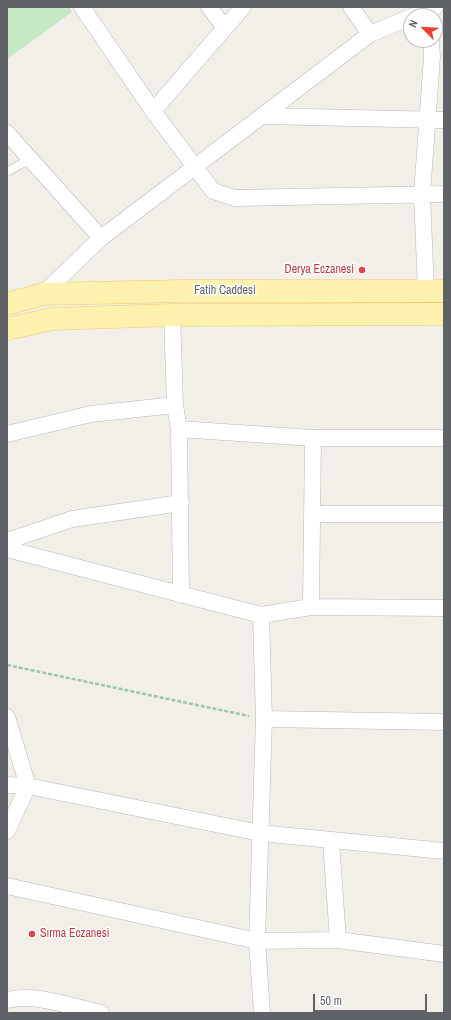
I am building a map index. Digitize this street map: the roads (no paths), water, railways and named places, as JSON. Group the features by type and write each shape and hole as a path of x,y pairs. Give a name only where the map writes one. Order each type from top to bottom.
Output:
{"main road":[{"name":"Fatih Caddesi","path":"7,304 43,294 184,291 435,291"},
{"path":"7,329 52,319 172,315 444,314"}],"street":[{"path":"82,7 153,110 213,191 235,198 444,194"},
{"path":"209,7 225,28"},
{"path":"153,110 243,7"},
{"path":"354,9 370,34"},
{"path":"43,294 101,238 370,34 403,21"},
{"path":"431,48 422,194 435,291"},
{"path":"262,116 444,120"},
{"path":"7,133 101,238"},
{"path":"172,315 175,405 179,429 181,595"},
{"path":"7,434 91,414 175,405"},
{"path":"179,429 313,438 444,438"},
{"path":"311,607 313,438"},
{"path":"7,541 72,519 181,503"},
{"path":"312,514 444,514"},
{"path":"7,549 261,616 311,607 444,608"},
{"path":"261,616 264,720 257,941 262,1013"},
{"path":"7,716 28,786 7,831"},
{"path":"264,720 444,722"},
{"path":"7,785 28,786 260,833 444,851"},
{"path":"331,841 338,940"},
{"path":"7,886 257,941 338,940 444,954"},
{"path":"7,1000 17,998 39,999 102,1013"}],"lane":[{"path":"7,172 30,159"}],"place":[{"name":"Derya Eczanesi","path":"362,270"},
{"name":"Sırma Eczanesi","path":"32,934"}]}
